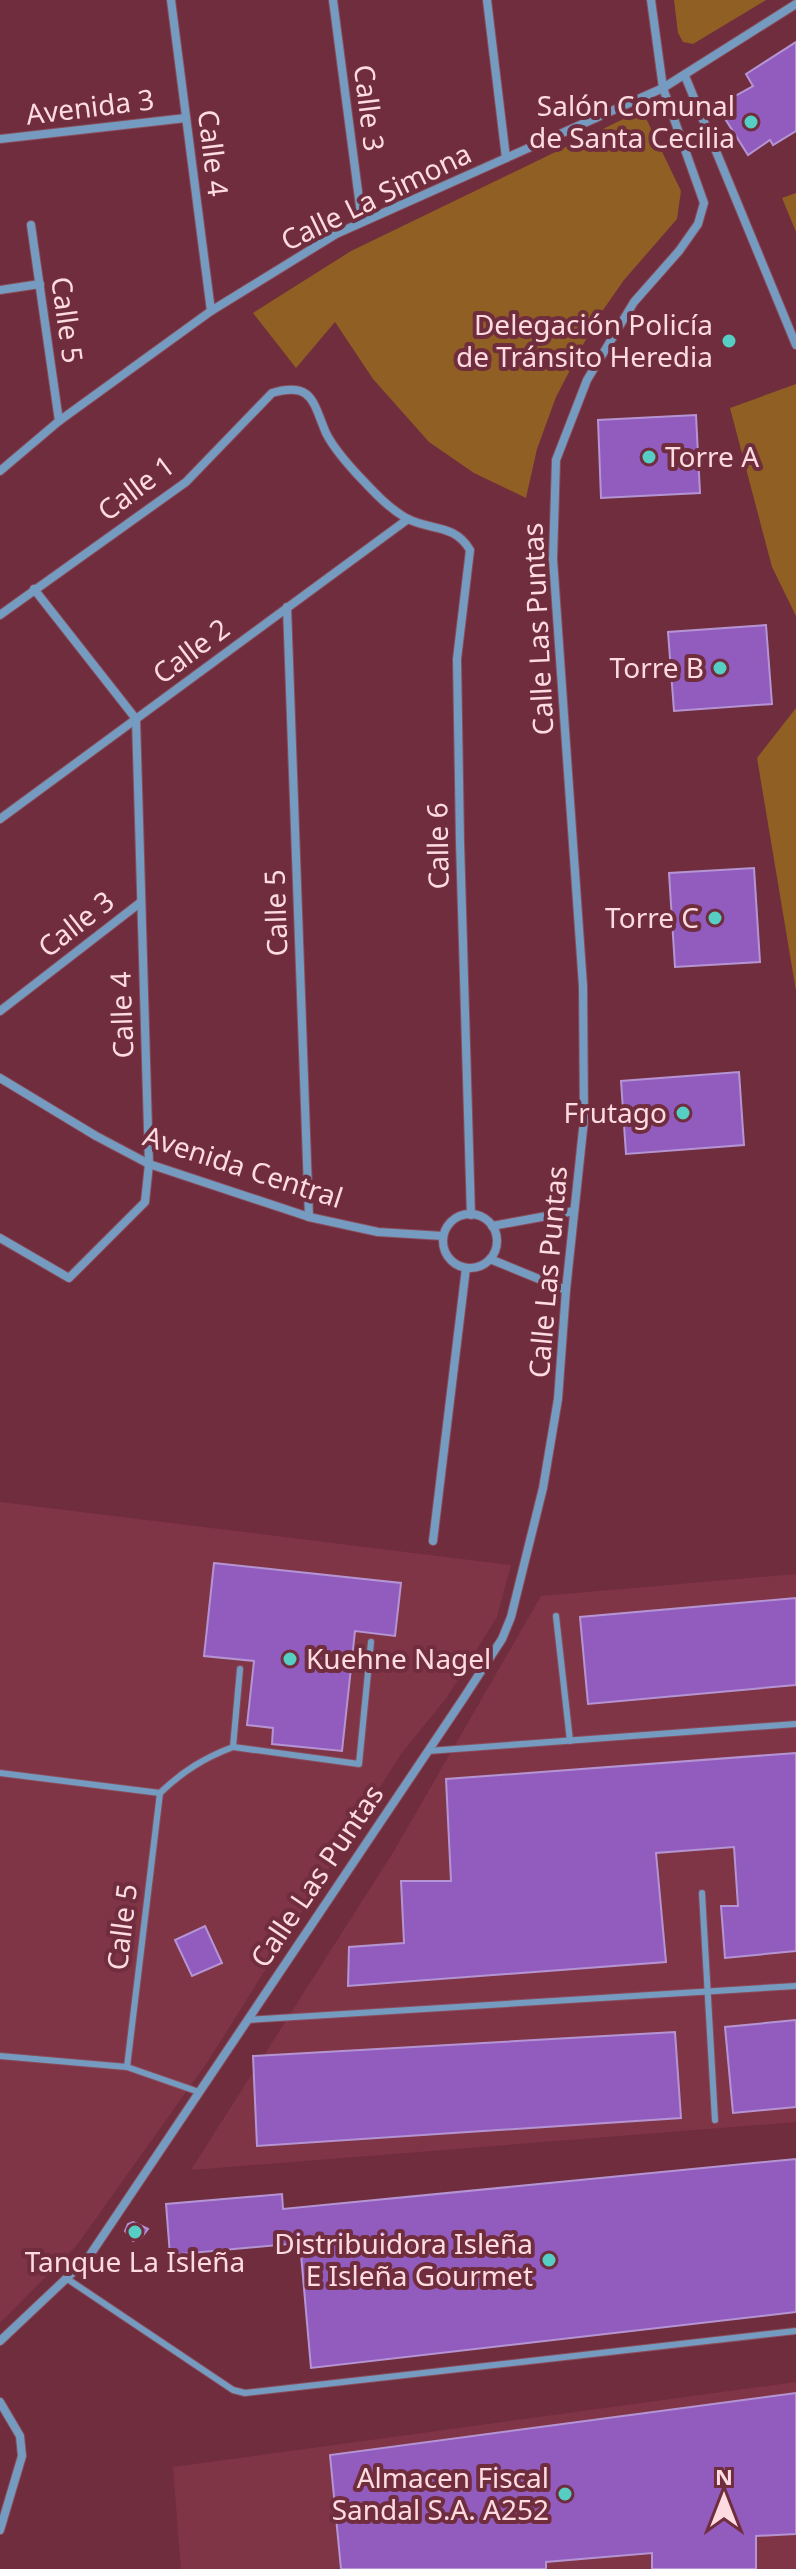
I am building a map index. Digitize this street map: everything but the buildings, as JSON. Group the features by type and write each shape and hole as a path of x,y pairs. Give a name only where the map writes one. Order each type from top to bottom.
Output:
{"street":[{"name":"Calle 4","path":"171,0 211,311"},
{"name":"Calle 3","path":"333,0 362,222"},
{"path":"487,0 506,158"},
{"path":"651,0 663,88"},
{"name":"Calle La Simona","path":"0,471 59,421 211,311 336,234 663,88 796,4"},
{"path":"685,76 796,345"},
{"name":"Calle Las Puntas","path":"0,2341 88,2258 502,1639 516,1603 543,1488 558,1399 584,1120 583,986 553,559 556,460 587,380 626,315 698,224 704,203 663,88"},
{"name":"Avenida 3","path":"0,139 186,118"},
{"name":"Calle 5","path":"31,225 59,421"},
{"path":"0,290 40,284"},
{"name":"Calle 1","path":"0,615 186,482 272,393 289,388 303,392 317,404 327,435 349,466 376,494 408,519"},
{"name":"Calle 2","path":"0,819 408,519"},
{"name":"Calle 6","path":"408,519 446,529 463,539 470,550 457,659 471,1215"},
{"path":"34,589 136,719"},
{"name":"Calle 5","path":"287,607 309,1217"},
{"name":"Calle 4","path":"0,1238 69,1278 145,1202 149,1164 136,719"},
{"name":"Calle 3","path":"0,1011 141,902"},
{"name":"Avenida Central","path":"0,1078 45,1107 149,1164 309,1217 378,1232 443,1236"},
{"path":"492,1226 574,1211"},
{"path":"471,1215 486,1220 492,1226 497,1243 490,1259 475,1268 466,1268 450,1259 445,1252 443,1236 453,1220 471,1215"},
{"path":"490,1259 566,1290"},
{"path":"433,1541 466,1268"},
{"path":"0,2402 20,2436 22,2456 0,2530"}],"lane":[{"path":"556,1616 570,1741"},
{"path":"0,1773 160,1793 183,1771 208,1756 233,1747 359,1764 371,1642"},
{"path":"233,1747 240,1669"},
{"path":"428,1751 796,1724"},
{"name":"Calle 5","path":"127,2067 160,1793"},
{"path":"702,1893 715,2120"},
{"path":"247,2020 796,1986"},
{"path":"0,2056 127,2067 199,2092"},
{"path":"66,2278 233,2390 245,2393 796,2331"}],"shaded area":[{"path":"674,0 766,0 693,44 683,42 678,33"},
{"path":"642,110 681,191 677,219 624,280 596,320 556,397 537,449 526,498 474,473 429,442 373,379 335,322 296,368 253,313 351,251"},
{"path":"796,193 796,232 782,198"},
{"path":"796,384 796,616 772,567 730,408"},
{"path":"796,708 796,991 757,758"},
{"path":"0,1502 511,1565 497,1617 447,1697 401,1754 208,2061 77,2245 0,2323"},
{"path":"796,1574 796,2122 191,2170 394,1851 541,1596"},
{"name":"Almacen Fiscal Sandal S.A. A252","path":"796,2382 796,2569 181,2569 173,2467"}],"place":[{"name":"Salón Comunal de Santa Cecilia","path":"751,122"},
{"name":"Delegación Policía de Tránsito Heredia","path":"729,341"},
{"name":"Torre A","path":"649,457"},
{"name":"Torre B","path":"720,668"},
{"name":"Torre C","path":"715,918"},
{"name":"Frutago","path":"683,1113"},
{"name":"Kuehne Nagel","path":"290,1659"},
{"name":"Tanque La Isleña","path":"135,2232"},
{"name":"Distribuidora Isleña E Isleña Gourmet","path":"549,2260"},
{"name":"Almacen Fiscal Sandal S.A. A252","path":"565,2494"}]}
